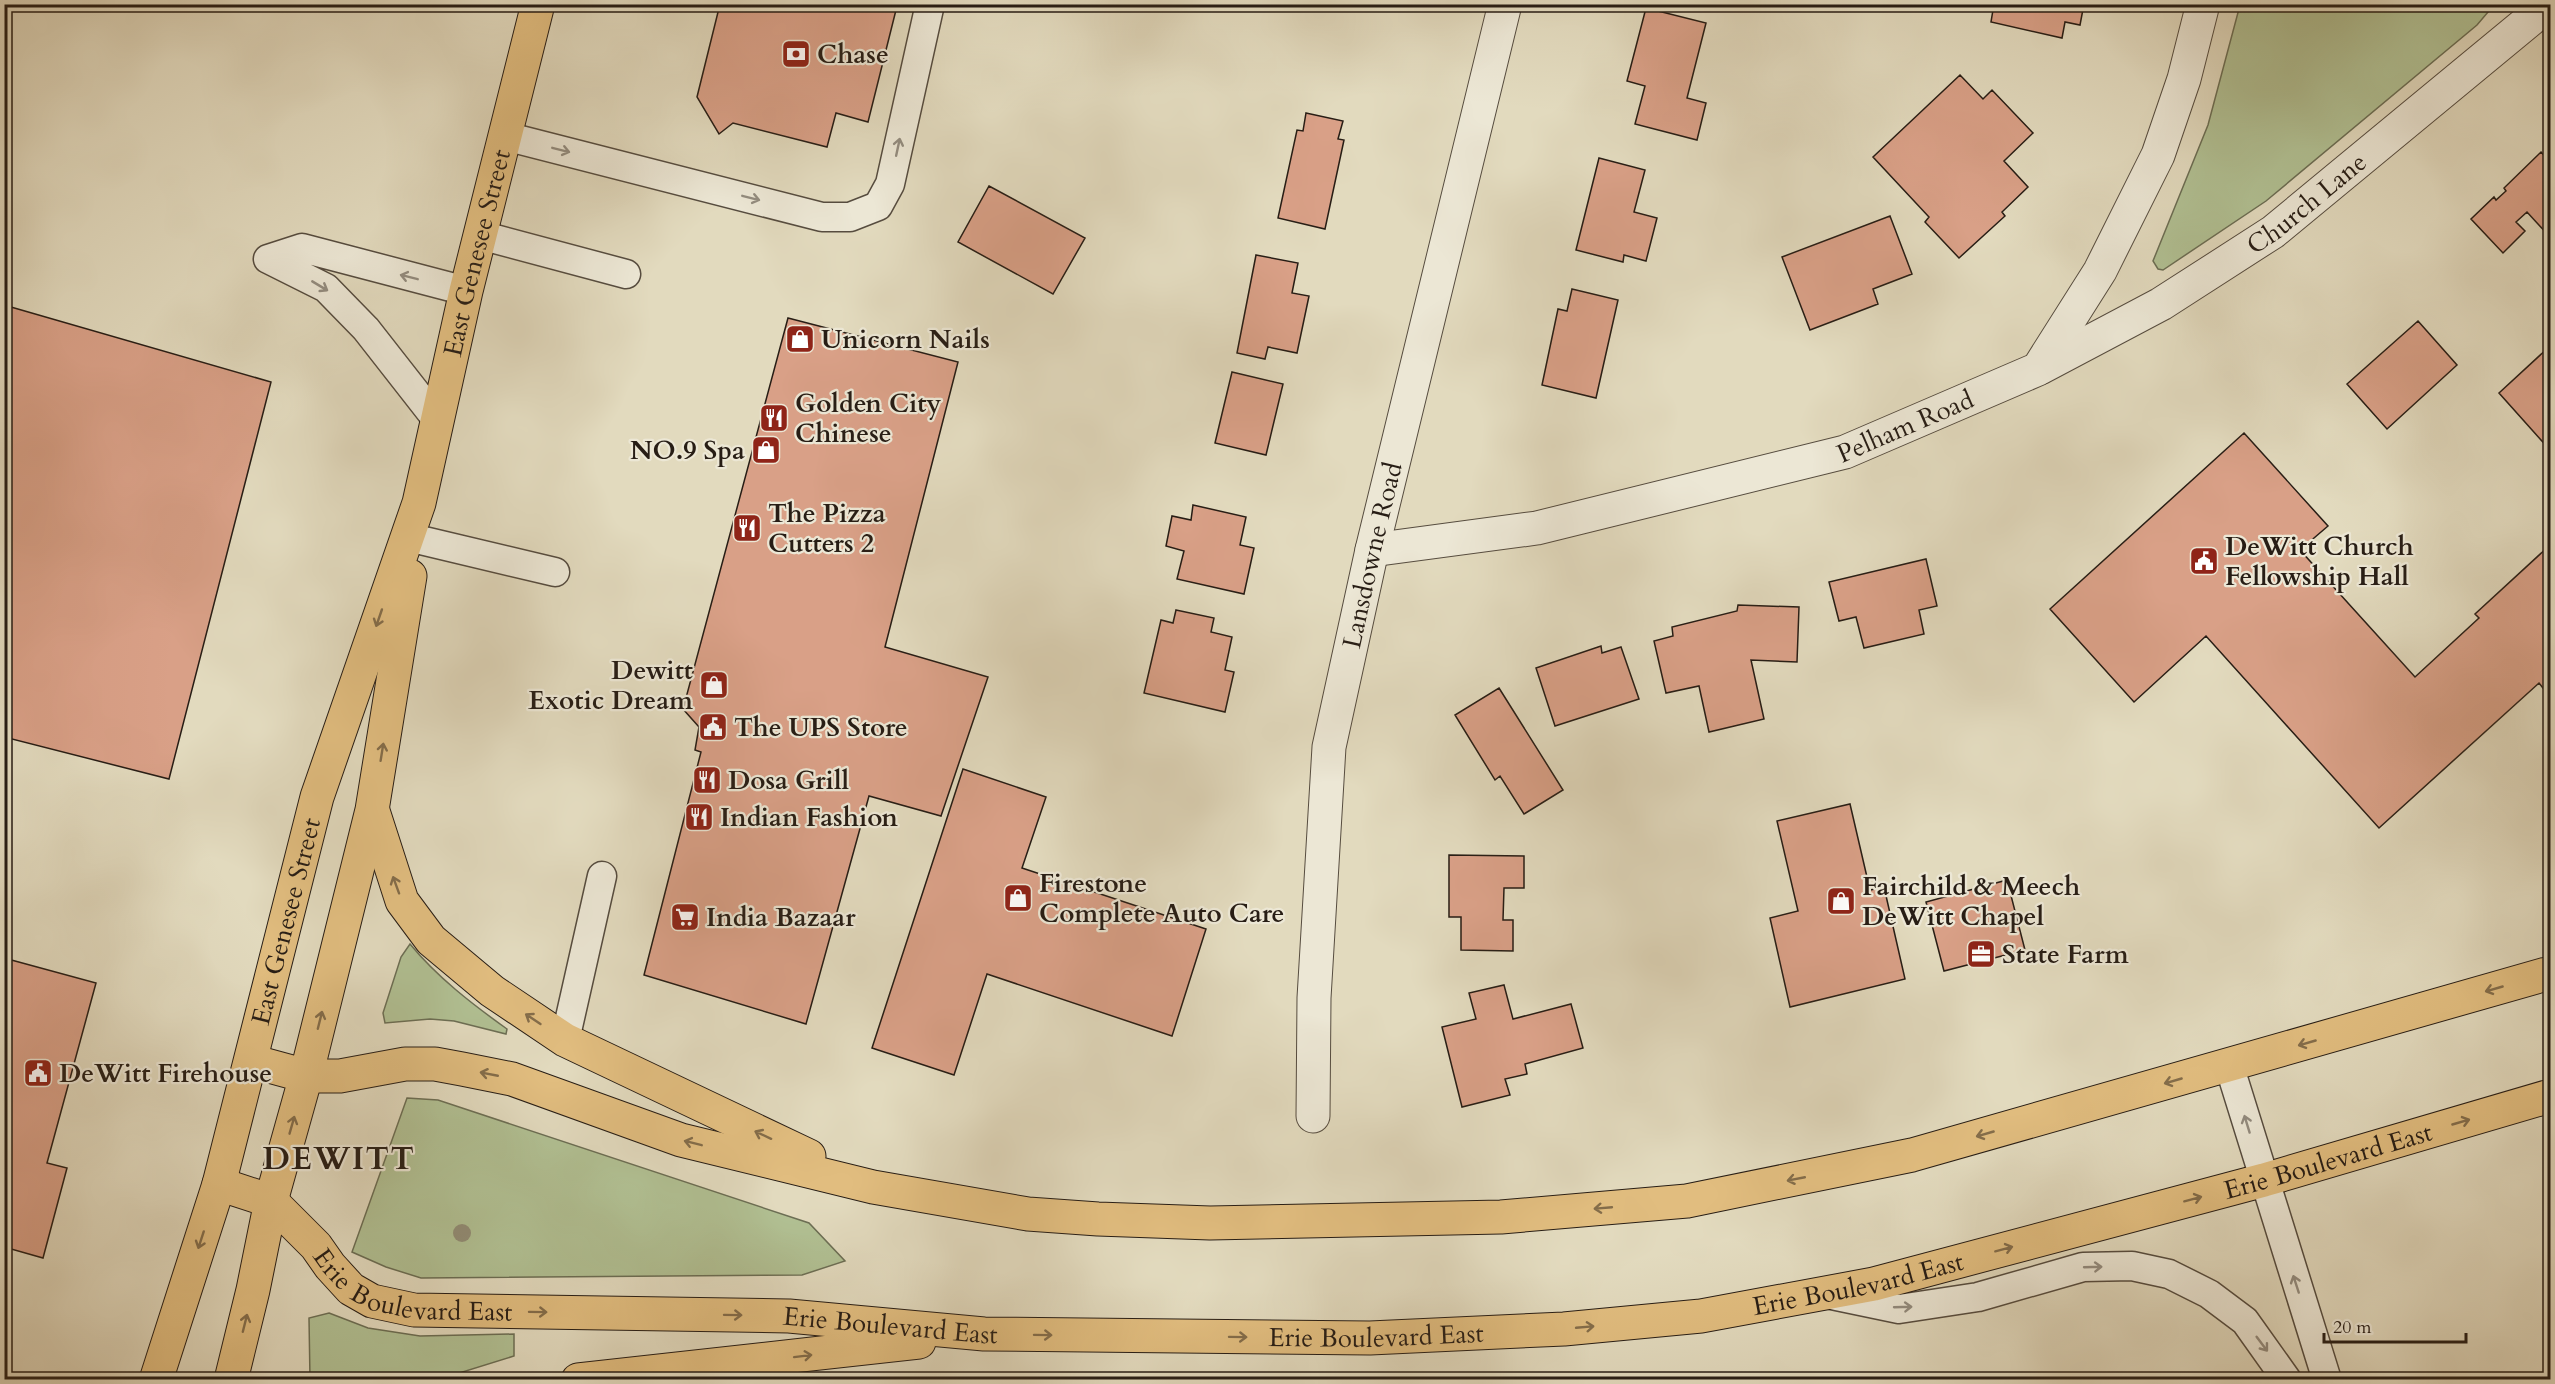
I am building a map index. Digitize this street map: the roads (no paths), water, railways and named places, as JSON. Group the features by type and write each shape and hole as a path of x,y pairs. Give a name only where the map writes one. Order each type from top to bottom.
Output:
{"main road":[{"name":"East Genesee Street","path":"156,1380 219,1184 317,797 419,503 466,291 538,4"},
{"name":"East Genesee Street","path":"231,1380 253,1290 271,1201 306,1076 372,810 416,539 419,503"},
{"path":"372,810 402,902 431,940 492,991 565,1040 873,1187"},
{"path":"251,1061 306,1076 340,1076 405,1064 435,1064 462,1069 512,1079 681,1140 873,1187 1028,1214 1098,1220 1210,1223 1501,1217 1675,1202 1912,1155 2550,973"},
{"name":"Erie Boulevard East","path":"219,1184 271,1201 316,1246 351,1289 372,1301 395,1307 426,1310 789,1316 984,1334 1370,1338 1515,1331 1701,1316 1825,1294 1886,1281 2264,1180 2550,1096"},
{"path":"578,1380 984,1334"}],"street":[{"name":"Lansdowne Road","path":"1313,1116 1314,998 1329,747 1372,550 1505,4"},
{"path":"2038,369 2100,271 2158,155 2184,79 2203,4"},
{"name":"Church Lane","path":"2038,369 2161,304 2272,232 2549,4"},
{"name":"Pelham Road","path":"1372,550 1537,528 1845,452 2038,369"}],"lane":[{"path":"505,136 822,217 850,217 878,206 890,184 930,4"},
{"path":"480,235 626,274"},
{"path":"438,421 366,329 326,288 268,259 302,248 466,291"},
{"path":"416,539 555,572"},
{"path":"565,1040 602,876"},
{"path":"2229,1065 2327,1380"},
{"path":"1825,1294 1899,1309 1978,1297 2083,1267 2132,1266 2169,1274 2210,1294 2245,1321 2287,1380"}],"place":[{"name":"Chase","path":"796,54"},
{"name":"Unicorn Nails","path":"800,339"},
{"name":"Golden City Chinese","path":"774,418"},
{"name":"NO.9 Spa","path":"766,450"},
{"name":"The Pizza Cutters 2","path":"747,528"},
{"name":"DeWitt Church Fellowship Hall","path":"2204,561"},
{"name":"Dewitt Exotic Dream","path":"714,685"},
{"name":"The UPS Store","path":"713,727"},
{"name":"Dosa Grill","path":"707,780"},
{"name":"Indian Fashion","path":"699,817"},
{"name":"Firestone Complete Auto Care","path":"1018,898"},
{"name":"Fairchild & Meech DeWitt Chapel","path":"1841,901"},
{"name":"India Bazaar","path":"685,917"},
{"name":"State Farm","path":"1981,954"},
{"name":"DeWitt Firehouse","path":"38,1073"}],"district":[{"name":"DEWITT","path":"339,1159"}]}
